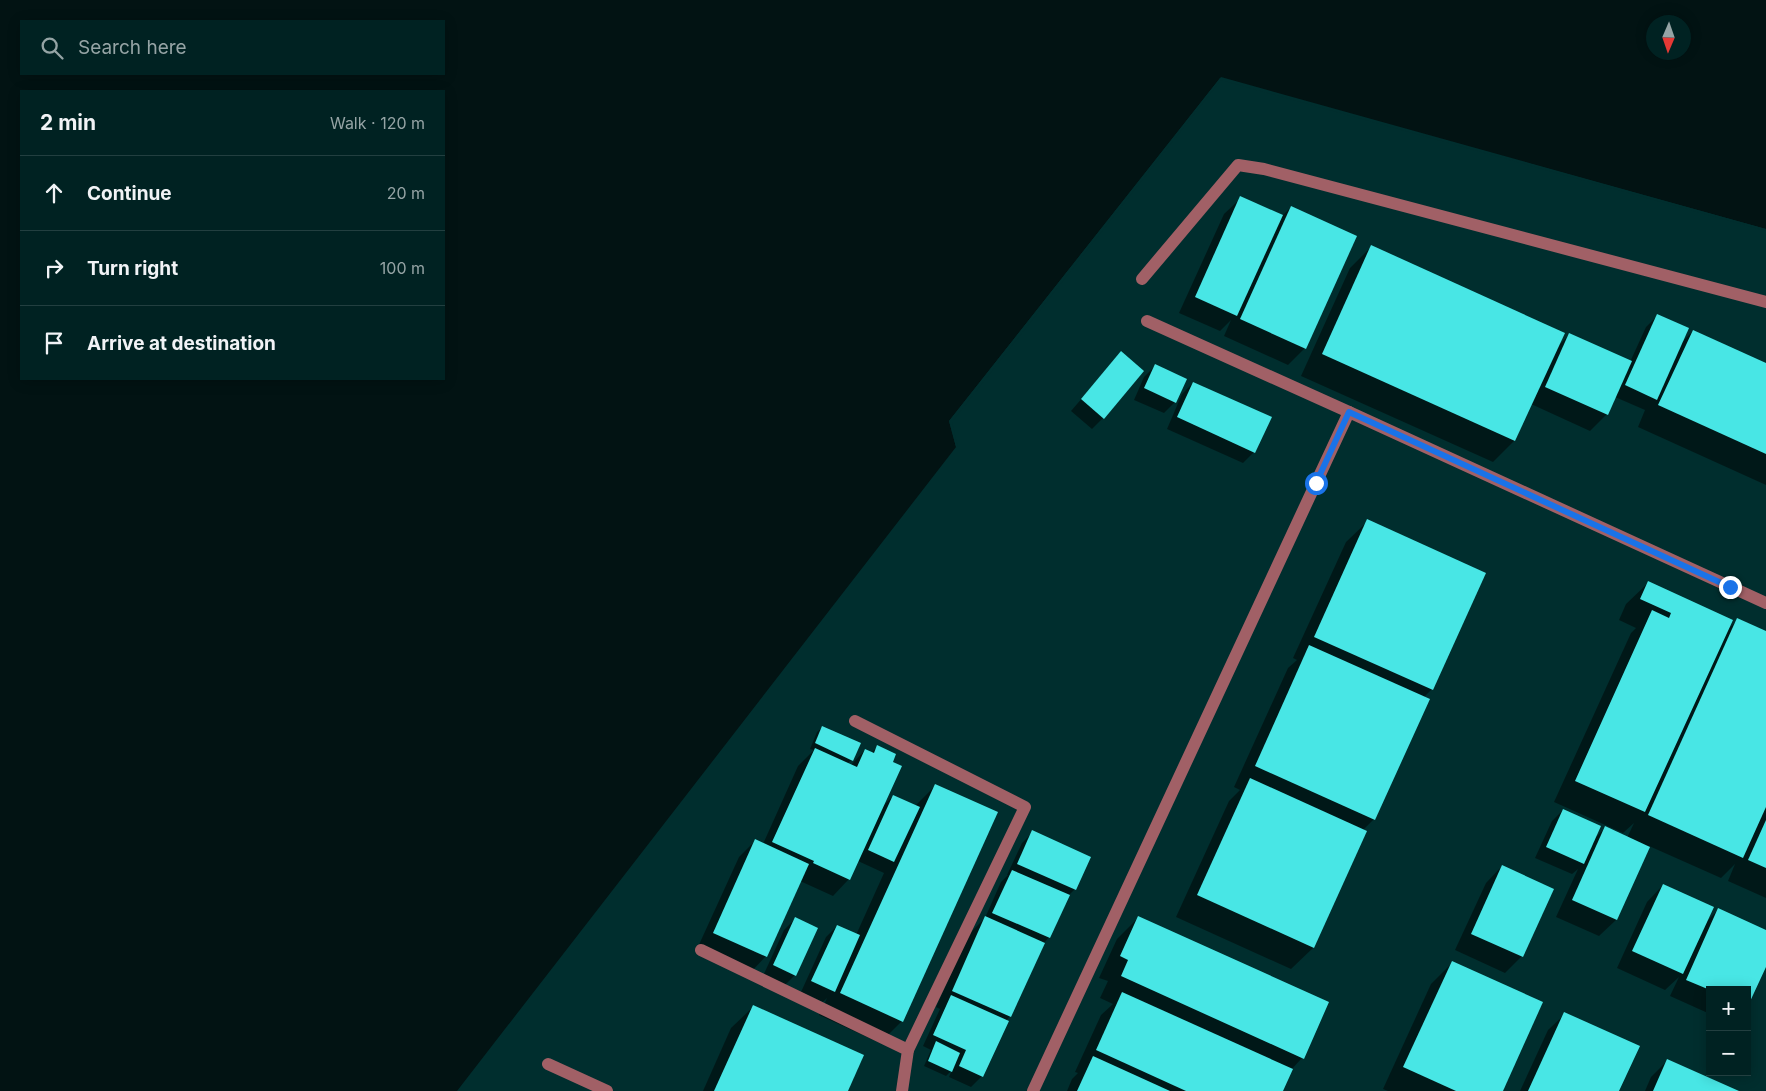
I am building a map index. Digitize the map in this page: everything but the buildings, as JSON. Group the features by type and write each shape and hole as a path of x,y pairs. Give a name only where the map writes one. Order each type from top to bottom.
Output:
{"street":[{"path":"1142,279 1238,165 1264,169 1766,302"},
{"path":"1147,321 1766,603"},
{"path":"1033,1091 1349,412"},
{"path":"855,721 1024,806 908,1050 902,1091"},
{"path":"701,950 908,1050"},
{"path":"548,1064 607,1091"}],"shaded area":[{"path":"0,0 1766,0 1766,229 1220,78 949,421 956,447 457,1091 0,1091"}],"pier":[{"path":"1221,77 1766,229 1766,231 1221,80 952,422 958,448 956,447 949,421"}],"route":[{"path":"1316,483 1349,412 1730,587"}]}
